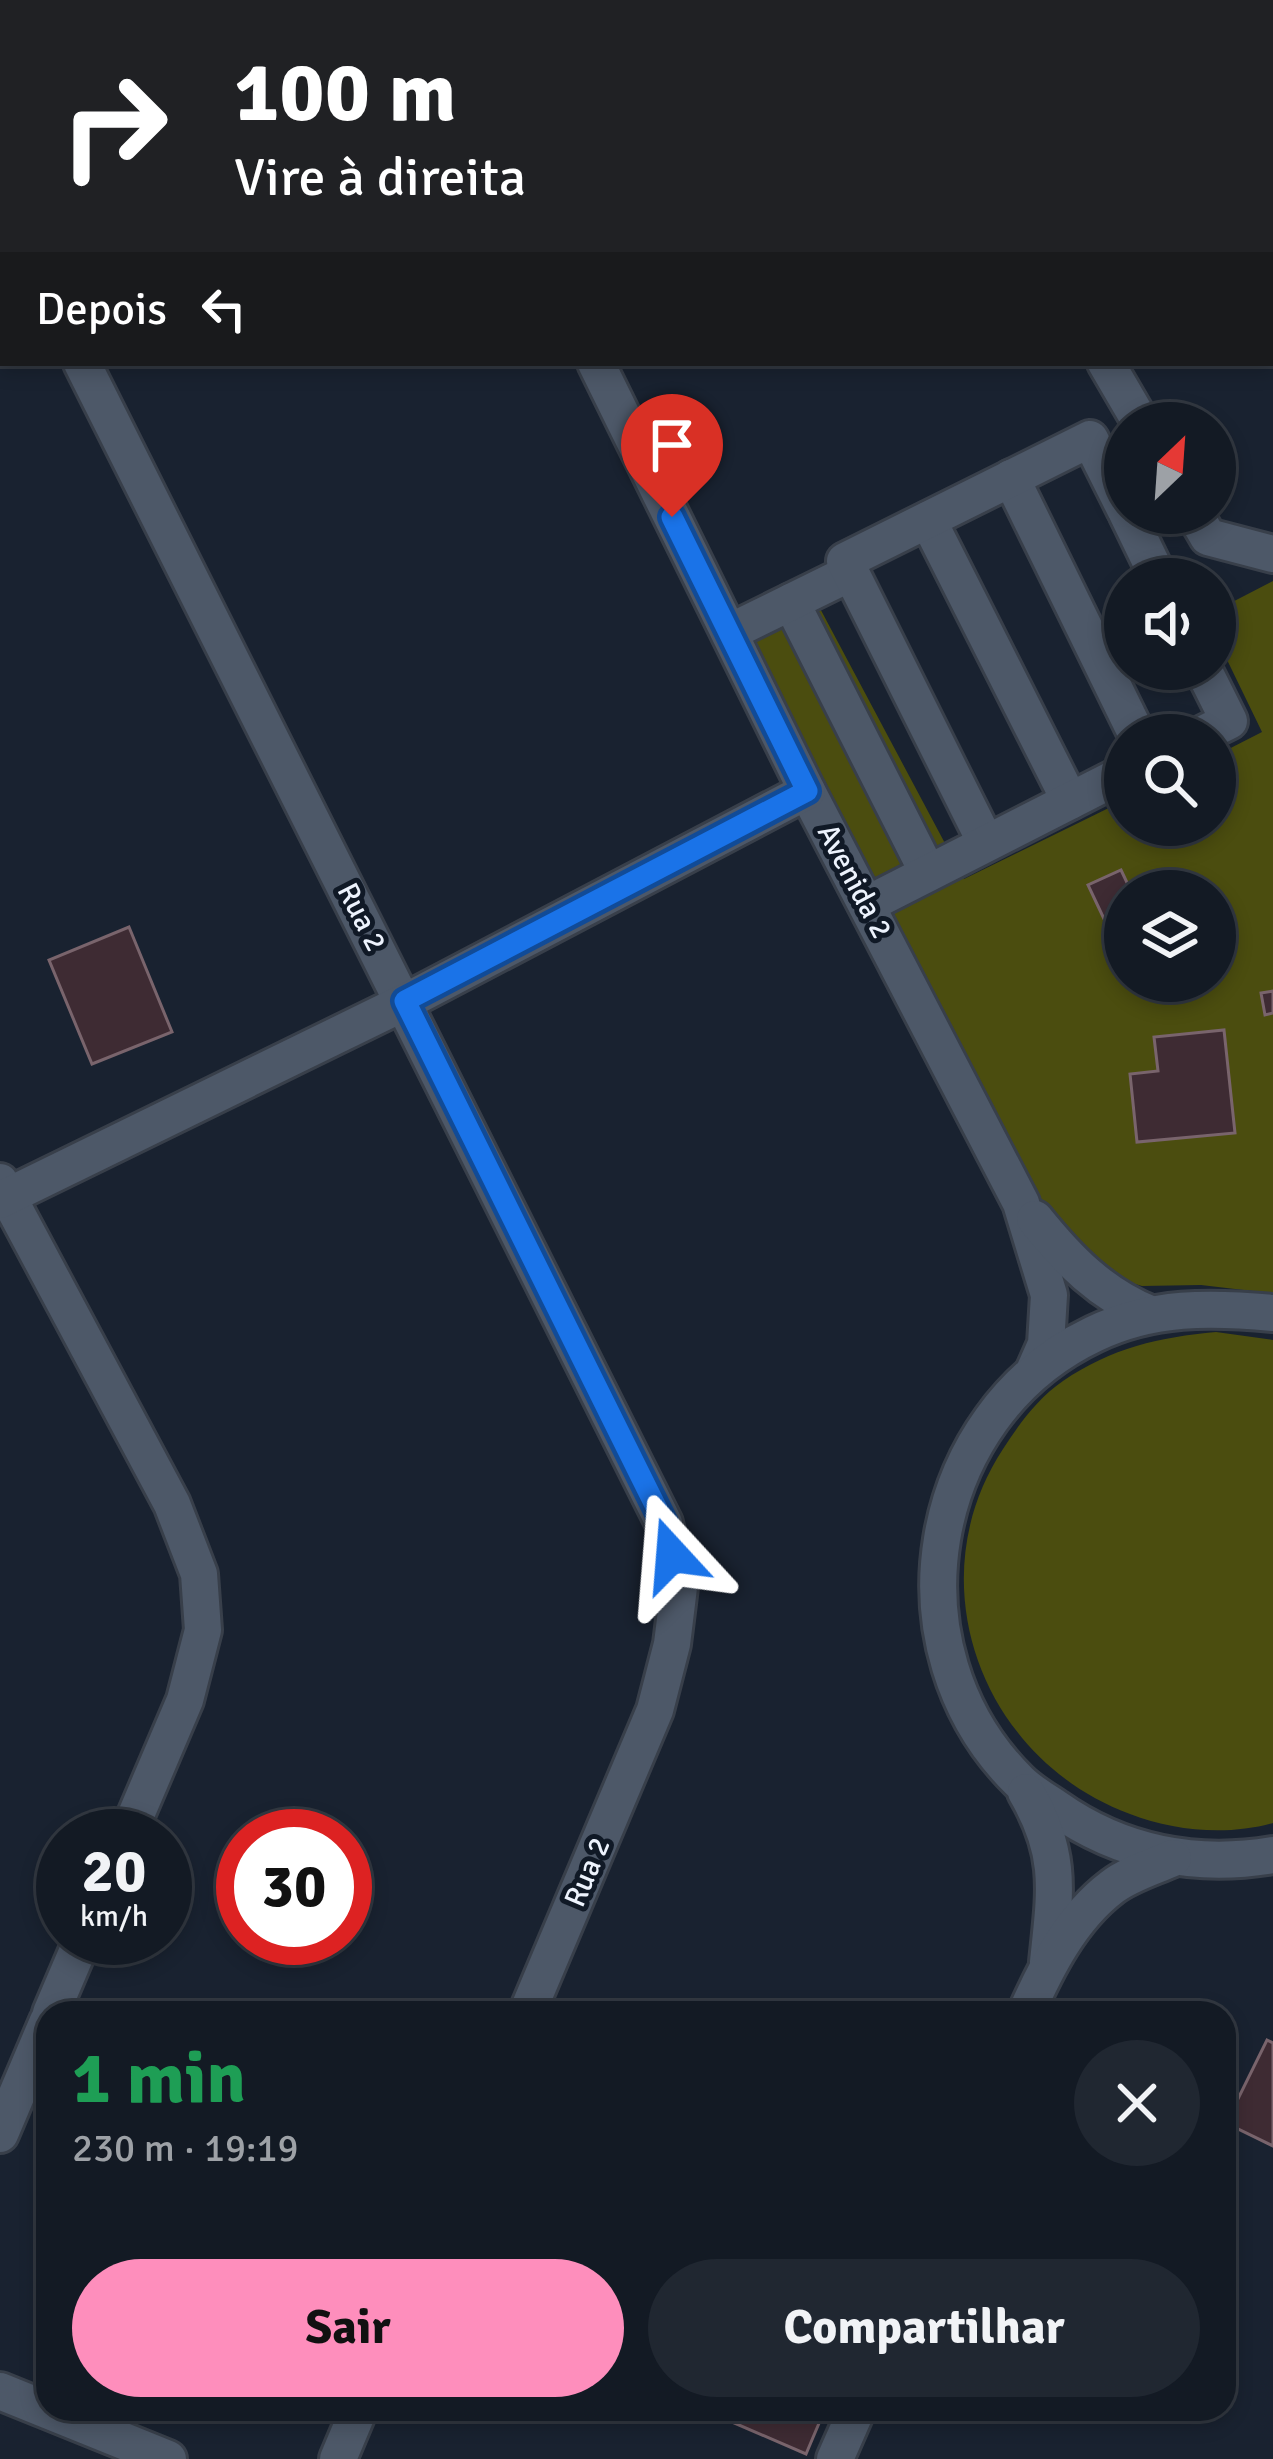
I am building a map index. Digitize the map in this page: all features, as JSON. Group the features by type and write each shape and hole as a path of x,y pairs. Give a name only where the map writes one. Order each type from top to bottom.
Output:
{"street":[{"name":"Rua 2","path":"84,366 664,1523 679,1587 672,1644 655,1710 532,2001"},
{"name":"Avenida 2","path":"597,366 807,791 1021,1203"},
{"path":"1108,366 1129,402"},
{"path":"986,843 845,561 1090,439 1104,467"},
{"path":"1011,478 1126,714"},
{"path":"928,520 1070,801"},
{"path":"1206,534 1273,554"},
{"path":"730,632 850,573"},
{"path":"791,602 928,873"},
{"path":"868,904 1104,784"},
{"path":"138,1809 189,1682 203,1630 199,1574 172,1504 2,1193 405,1001 807,791"},
{"path":"1021,1203 1081,1271 1127,1305 1150,1314"},
{"path":"1021,1203 1049,1295 1046,1344 1034,1369 991,1417 953,1487 937,1565 943,1645 971,1719 1020,1782 1052,1847 1055,1881 1048,1962"},
{"path":"1034,1369 1094,1333 1150,1314 1210,1306 1273,1313"},
{"path":"1020,1782 1090,1832 1173,1858 1234,1862 1273,1855"},
{"path":"1031,2001 1048,1962 1112,1887 1173,1858"},
{"path":"57,2001 72,1965"},
{"path":"0,2134 36,2050"},
{"path":"0,2391 36,2406"},
{"path":"74,2421 168,2459"},
{"path":"338,2459 354,2421"},
{"path":"836,2459 852,2421"}],"shaded area":[{"path":"1273,581 1273,1298 1201,1285 1142,1286 1121,1280 1053,1224 1022,1177 741,636 815,599 964,879 1104,810 1104,846 1236,846 1236,745 1262,732 1236,678 1236,600"},
{"path":"1216,1332 1273,1340 1273,1823 1219,1830 1182,1828 1130,1814 1079,1788 1036,1753 1002,1710 978,1661 966,1609 965,1555 977,1501 1003,1449 1045,1395 1118,1352"}],"building":[{"path":"1104,878 1104,919 1088,885"},
{"path":"129,927 172,1032 92,1064 49,960"},
{"path":"1273,991 1273,1013 1265,1015 1261,993"},
{"path":"1224,1030 1235,1133 1137,1142 1130,1074 1158,1071 1154,1037"},
{"path":"1267,2040 1273,2043 1273,2146 1236,2128 1236,2103"},
{"path":"730,2421 820,2421 806,2454"}],"route":[{"path":"672,517 807,791 405,1001 664,1523 672,1555"}]}
